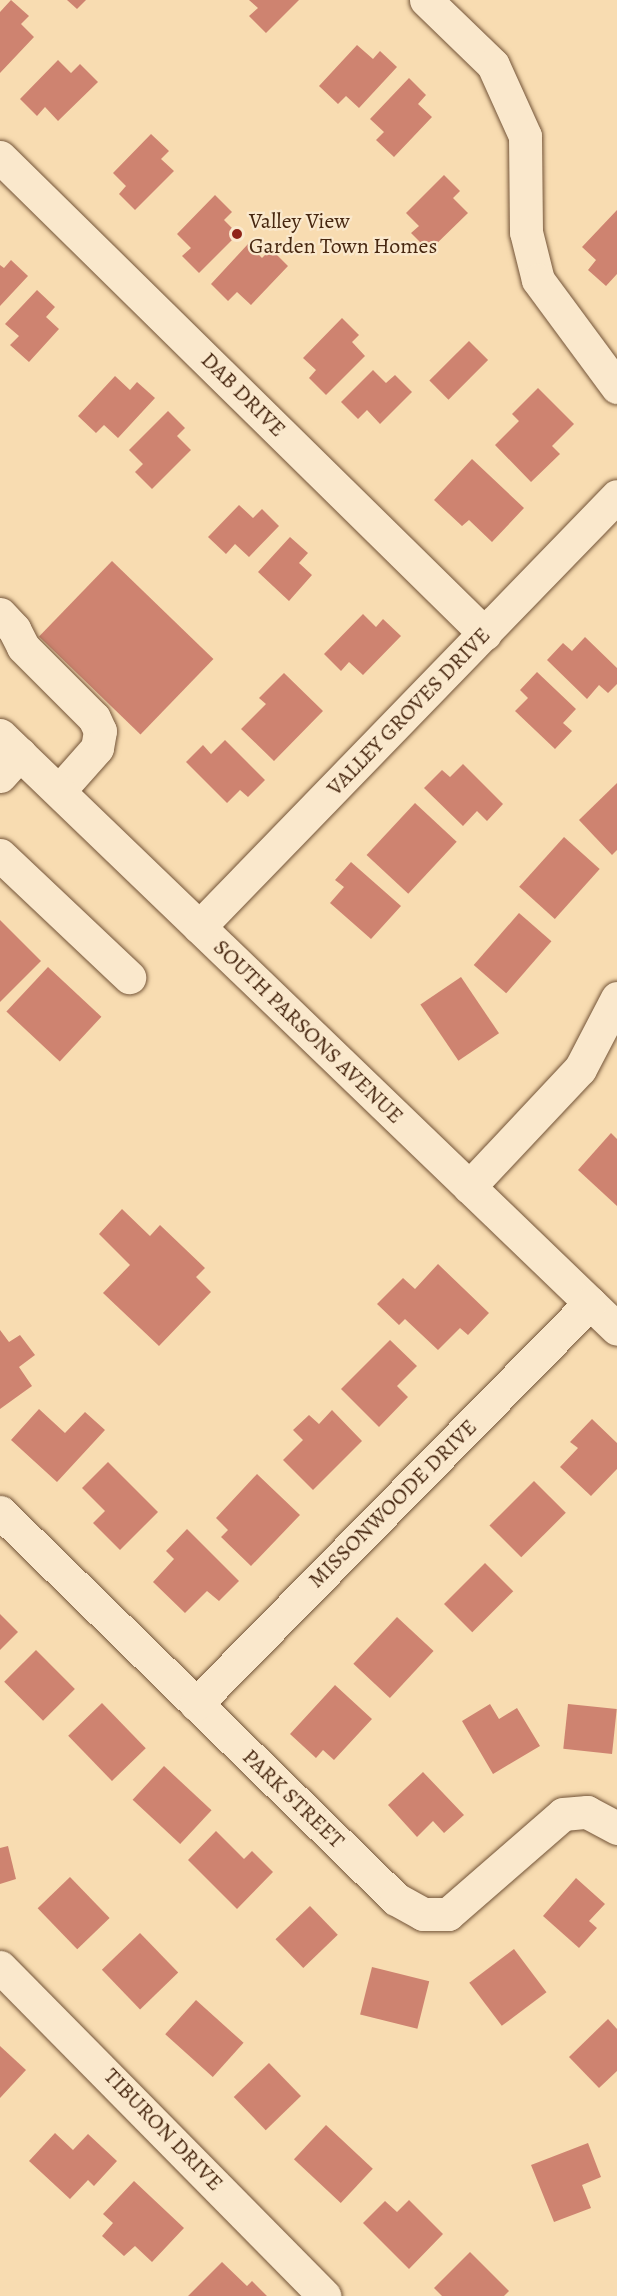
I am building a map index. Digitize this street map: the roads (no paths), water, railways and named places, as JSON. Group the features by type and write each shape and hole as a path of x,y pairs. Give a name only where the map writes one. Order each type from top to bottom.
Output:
{"street":[{"path":"426,0 494,65 525,136 526,232 538,280 617,387"},
{"name":"DAB DRIVE","path":"0,157 485,634"},
{"name":"VALLEY GROVES DRIVE","path":"199,927 617,496"},
{"path":"0,614 14,629 23,647 94,718 100,731 97,748 59,791"},
{"name":"SOUTH PARSONS AVENUE","path":"7,755 59,791 617,1329"},
{"path":"0,855 129,977"},
{"path":"469,1187 580,1069 617,998"},
{"name":"MISSONWOODE DRIVE","path":"196,1704 590,1303"},
{"name":"PARK STREET","path":"0,1512 396,1899 423,1914 448,1914 563,1814 587,1812 617,1828"},
{"name":"TIBURON DRIVE","path":"0,1967 325,2296"}],"place":[{"name":"Valley View Garden Town Homes","path":"237,234"}]}
